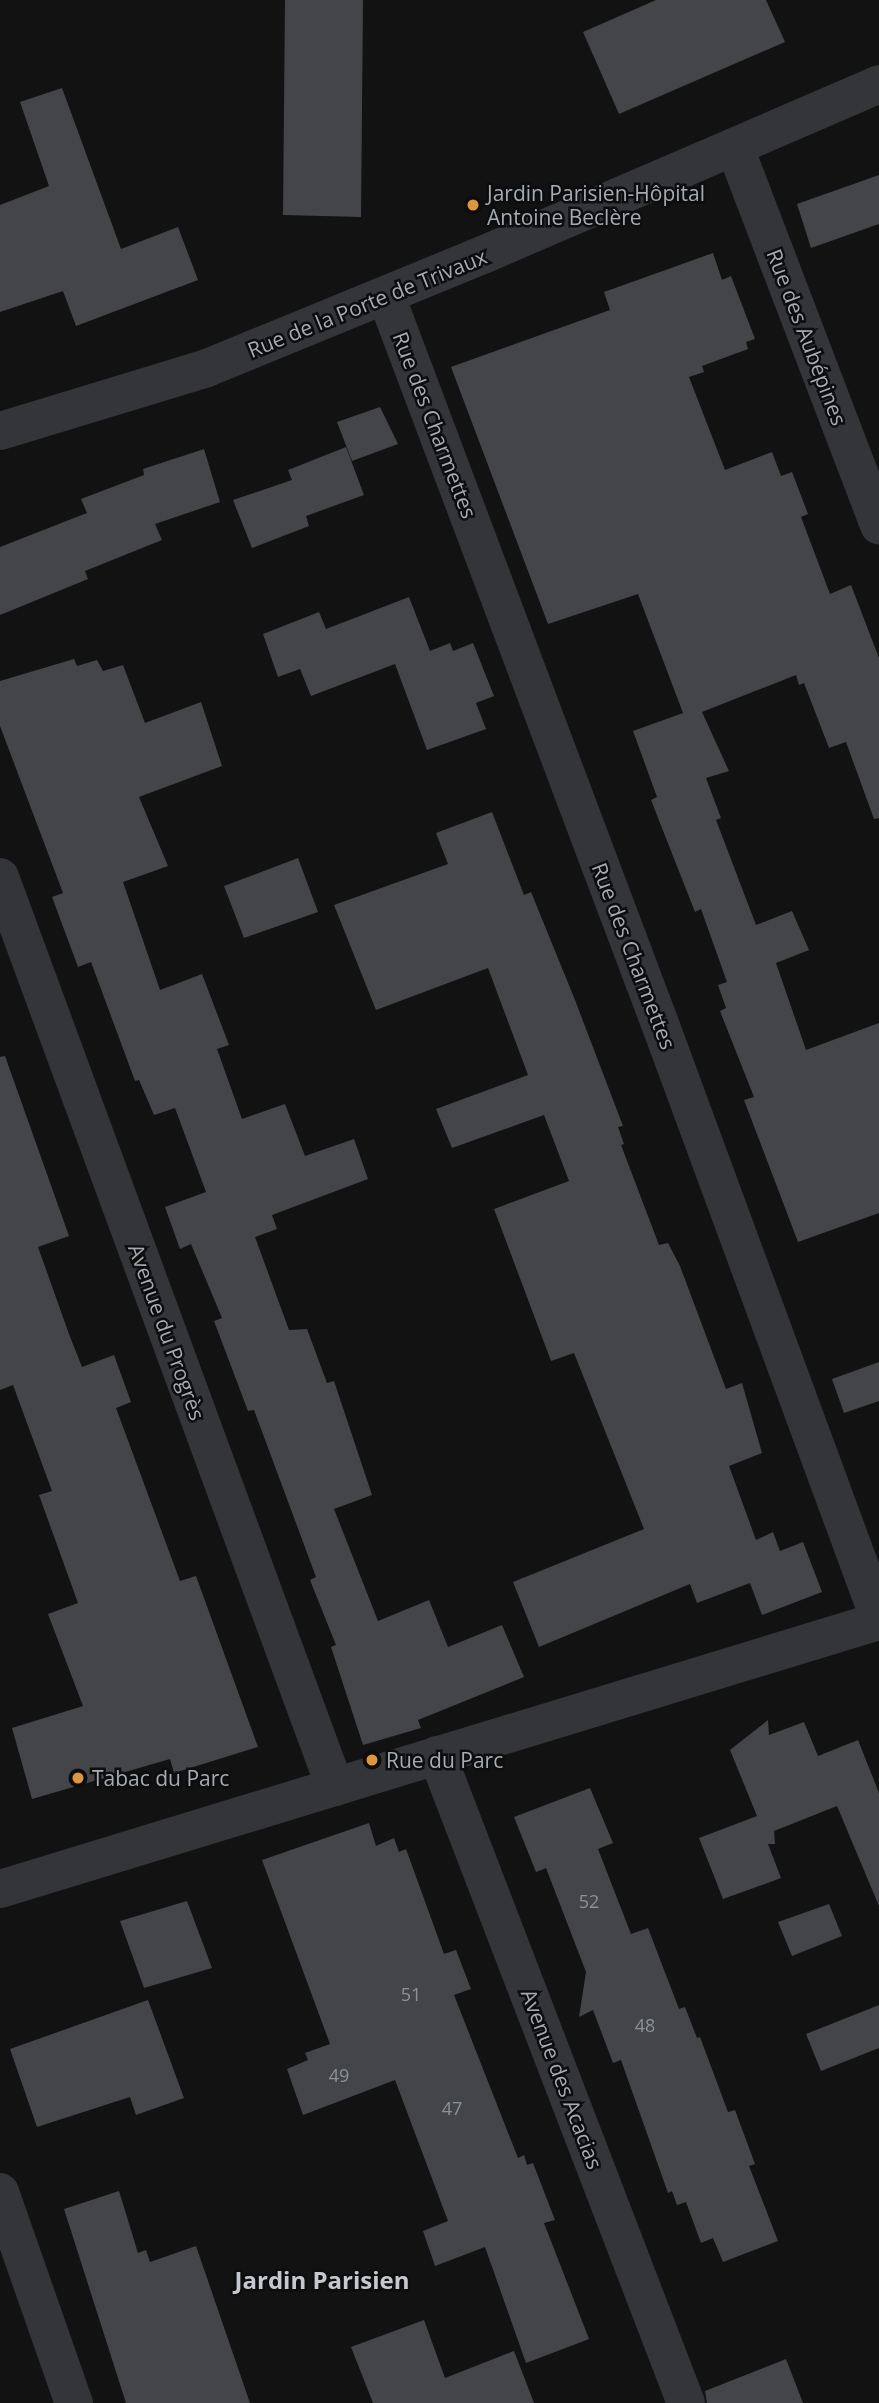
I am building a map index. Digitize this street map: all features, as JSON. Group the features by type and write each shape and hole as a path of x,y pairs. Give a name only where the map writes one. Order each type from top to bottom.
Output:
{"street":[{"name":"Rue de la Porte de Trivaux","path":"0,431 207,368 386,296 879,84"},
{"name":"Rue des Aubépines","path":"735,148 879,526"},
{"name":"Rue des Charmettes","path":"386,296 659,1021 879,1619"},
{"name":"Avenue du Progrès","path":"0,877 335,1787"},
{"path":"0,1889 879,1619"},
{"name":"Avenue des Acacias","path":"437,1755 686,2403"},
{"path":"0,2192 74,2403"}],"building":[{"path":"285,0 363,0 361,217 283,215"},
{"path":"656,0 766,0 785,42 619,114 583,32"},
{"path":"62,88 121,249 178,227 198,280 76,326 63,291 0,312 0,205 49,186 20,102"},
{"path":"879,175 879,224 811,248 797,204"},
{"path":"713,253 722,280 731,276 755,339 746,342 748,349 702,366 704,372 689,377 725,470 772,452 781,476 792,472 808,514 801,517 830,594 851,585 879,658 879,818 874,819 846,742 829,748 804,683 799,685 796,675 702,712 729,771 706,778 721,818 716,820 756,925 792,911 809,950 776,963 806,1050 879,1023 879,1213 798,1242 744,1100 754,1097 720,1011 726,1008 718,985 727,982 701,909 695,912 651,800 657,797 633,731 683,713 638,594 548,624 451,367 610,310 604,292"},
{"path":"380,407 398,444 352,461 337,422"},
{"path":"346,447 364,495 306,516 309,526 252,548 233,500 292,480 288,470"},
{"path":"204,449 220,502 155,524 162,540 85,571 88,579 0,615 0,547 87,513 81,499 144,475 143,469"},
{"path":"409,597 430,651 450,643 453,651 473,643 494,696 476,703 486,729 427,750 395,664 311,696 300,669 278,677 263,634 319,612 326,629"},
{"path":"74,659 77,666 97,660 103,671 123,665 145,723 201,702 222,766 139,797 168,866 123,882 160,990 202,974 229,1045 217,1049 242,1119 285,1104 305,1156 354,1139 368,1179 272,1215 277,1229 255,1237 289,1330 307,1329 327,1383 334,1381 372,1495 334,1509 378,1621 429,1600 448,1647 502,1625 524,1677 418,1720 421,1728 363,1745 331,1647 336,1645 310,1580 316,1577 254,1410 248,1411 214,1321 222,1318 191,1244 180,1249 165,1207 206,1192 175,1108 154,1115 139,1080 135,1081 91,962 78,967 52,897 63,893 0,726 0,681"},
{"path":"492,812 524,895 531,892 575,1000 623,1126 618,1127 624,1144 621,1145 659,1245 668,1243 680,1266 726,1389 742,1383 762,1453 729,1466 756,1540 773,1532 780,1551 803,1542 822,1592 762,1615 750,1583 697,1603 690,1584 539,1647 513,1582 644,1529 574,1353 551,1361 494,1209 569,1181 544,1115 452,1148 436,1109 528,1075 488,968 376,1010 334,905 448,864 436,833"},
{"path":"298,858 318,912 244,938 224,886"},
{"path":"5,1056 69,1236 38,1247 69,1334 82,1367 114,1355 131,1402 116,1408 180,1581 196,1576 258,1747 174,1773 170,1759 32,1799 12,1728 83,1706 48,1614 78,1603 39,1495 52,1491 13,1385 0,1390 0,1057"},
{"path":"879,1362 879,1401 844,1413 832,1379"},
{"path":"768,1720 769,1735 804,1722 818,1756 858,1740 879,1793 879,1906 837,1806 774,1831 775,1844 768,1844 781,1878 723,1899 699,1838 757,1816 730,1750"},
{"path":"590,1788 613,1843 598,1849 631,1934 648,1928 679,2009 685,2007 697,2038 700,2037 728,2112 735,2110 755,2164 749,2166 778,2241 723,2262 713,2238 701,2243 686,2202 677,2205 672,2191 668,2193 621,2060 613,2063 593,2010 579,2017 586,1972 546,1868 536,1872 514,1817"},
{"path":"369,1823 376,1846 394,1838 399,1852 406,1849 444,1954 456,1950 471,1989 454,1995 518,2158 524,2155 527,2165 533,2163 555,2220 544,2223 589,2339 526,2363 485,2247 435,2266 423,2231 448,2221 395,2080 303,2115 287,2069 308,2060 305,2053 330,2044 262,1860"},
{"path":"187,1901 212,1968 144,1988 120,1921"},
{"path":"829,1904 842,1936 792,1956 778,1922"},
{"path":"148,2000 184,2098 136,2115 130,2097 37,2127 10,2049"},
{"path":"879,2005 879,2048 821,2071 806,2034"},
{"path":"119,2191 138,2253 146,2250 150,2262 196,2246 250,2403 126,2403 64,2209"},
{"path":"424,2320 445,2378 514,2351 534,2403 373,2403 351,2347"},
{"path":"786,2359 803,2403 707,2403 705,2391"}],"place":[{"name":"Jardin Parisien-Hôpital Antoine Beclère","path":"473,205"},
{"name":"Rue du Parc","path":"372,1760"},
{"name":"Tabac du Parc","path":"78,1778"}],"district":[{"name":"Jardin Parisien","path":"322,2280"}]}
